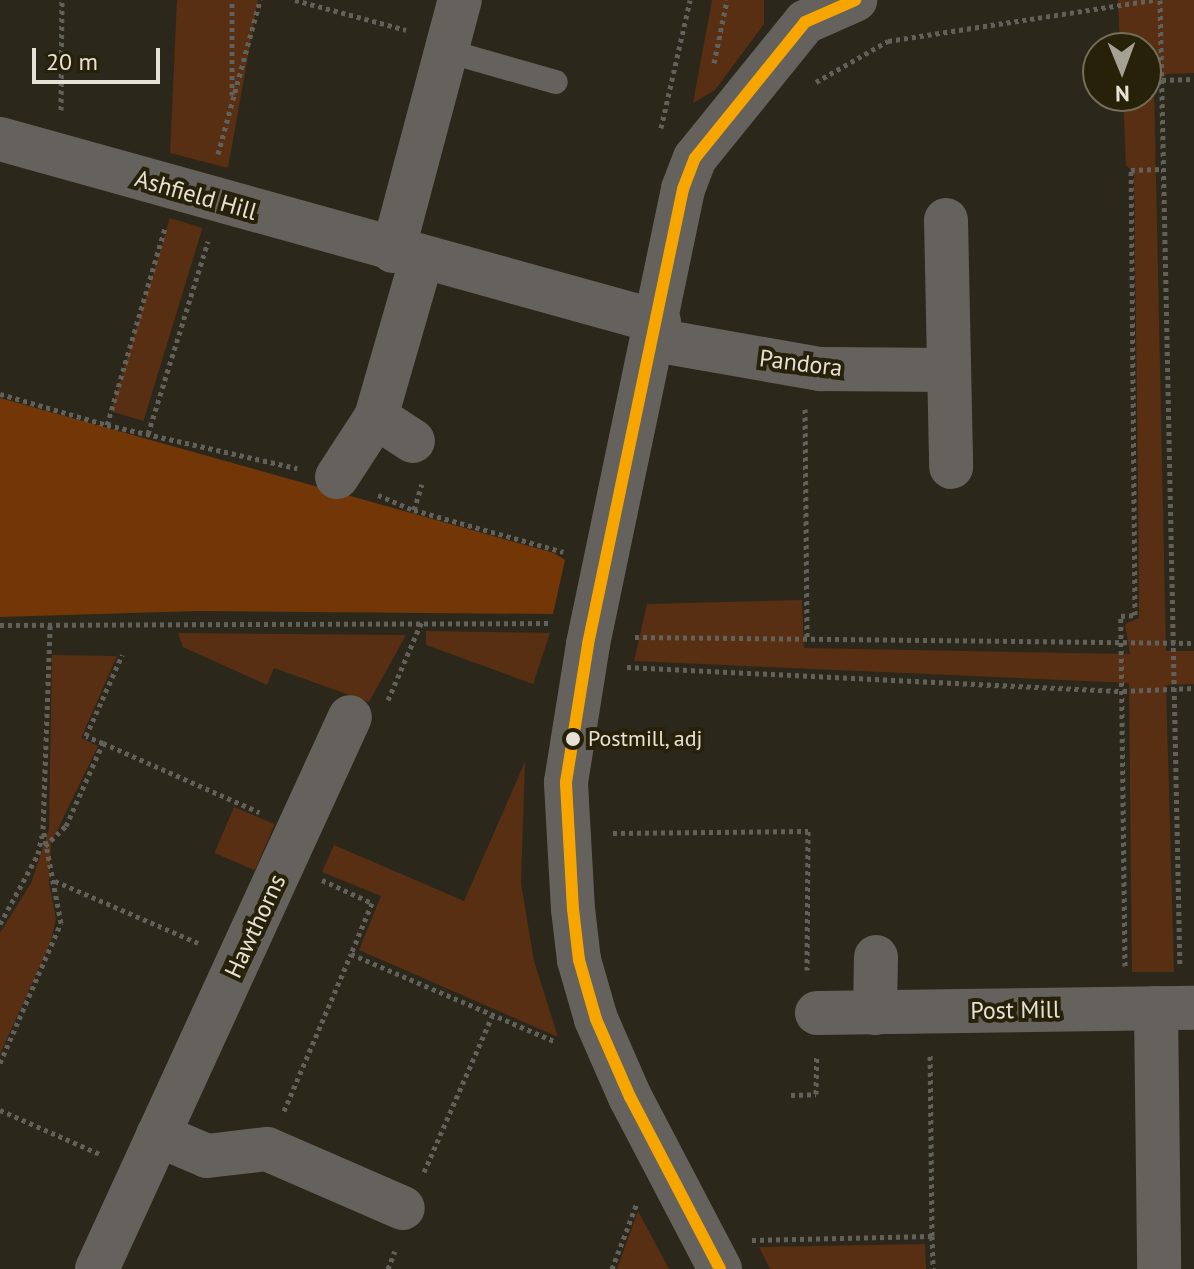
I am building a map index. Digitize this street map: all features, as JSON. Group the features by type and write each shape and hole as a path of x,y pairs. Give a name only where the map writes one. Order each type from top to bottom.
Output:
{"street":[{"path":"733,1255 630,1097 596,1019 579,960 566,852 566,782 608,648 678,212 695,158 797,11 855,0"},
{"path":"337,477 376,417 452,31"},
{"name":"Ashfield Hill","path":"0,139 407,254 657,331"},
{"path":"946,220 951,467"},
{"name":"Pandora","path":"657,331 820,369 949,370"},
{"path":"376,417 413,441"},
{"name":"Hawthorns","path":"97,1269 350,717"},
{"path":"875,1013 876,957"},
{"path":"1159,1269 1164,1008"},
{"name":"Post Mill","path":"817,1013 1164,1008"},
{"path":"150,1154 207,1156 267,1149 403,1208"}],"lane":[{"path":"452,31 556,82"}],"path":[{"path":"60,155 62,0"},
{"path":"232,0 232,104"},
{"path":"107,425 201,196 232,104 260,0"},
{"path":"295,0 452,31"},
{"path":"660,132 690,0"},
{"path":"804,91 888,41 1153,0"},
{"path":"1160,0 1161,32"},
{"path":"1162,80 1194,79"},
{"path":"1162,112 1173,689 1164,1008"},
{"path":"1162,169 1131,170 1135,615 1121,616 1121,645 1123,691 1164,1008"},
{"path":"148,434 201,196"},
{"path":"807,640 805,396 820,369"},
{"path":"350,717 383,711 422,621"},
{"path":"0,625 422,621 559,623 557,636 608,648 624,666 1123,691 1194,688"},
{"path":"0,1063 57,939 61,923 43,829 50,624"},
{"path":"608,648 635,637 1121,645 1194,643"},
{"path":"122,655 86,736 292,846 372,903 267,1149"},
{"path":"45,846 66,826 103,743"},
{"path":"0,924 38,854 43,829"},
{"path":"604,833 808,831 807,999 817,1000 816,1094 791,1095"},
{"path":"55,881 239,961"},
{"path":"351,954 568,1046"},
{"path":"929,1012 933,1269"},
{"path":"388,1269 403,1208 418,1186 492,1016"},
{"path":"0,1110 150,1154"},
{"path":"612,1269 639,1196"},
{"path":"733,1255 932,1236"}],"shaded area":[{"path":"177,0 258,0 228,168 170,153"},
{"path":"712,0 764,0 764,24 715,90 693,103"},
{"path":"1118,0 1194,0 1194,73 1167,74 1162,78 1162,32 1119,32"},
{"path":"1124,112 1155,112 1166,651 1194,651 1194,684 1166,685 1174,972 1132,972 1129,683 634,661 647,604 802,600 804,648 1130,654 1125,624 1139,618 1138,489 1134,174 1126,165"},
{"path":"170,218 203,228 143,421 111,411"},
{"path":"0,398 554,553 565,560 553,614 197,611 0,617"},
{"path":"426,631 550,633 533,684 426,645"},
{"path":"178,633 406,635 369,702 274,668 267,685 183,647"},
{"path":"52,655 117,656 81,738 98,746 51,843 49,883 56,919 50,944 0,1054 0,933 31,883 49,829"},
{"path":"525,762 521,883 534,961 558,1037 359,950 381,896 322,872 334,845 464,901"},
{"path":"234,807 275,824 255,870 214,853"},
{"path":"638,1211 669,1269 617,1269"},
{"path":"925,1244 926,1269 770,1269 759,1247"}],"transit line":[{"path":"720,1269 630,1097 596,1019 579,960 566,782 588,644 683,189 695,158 805,22 855,0"}],"place":[{"name":"Postmill, adj","path":"573,739"}]}
